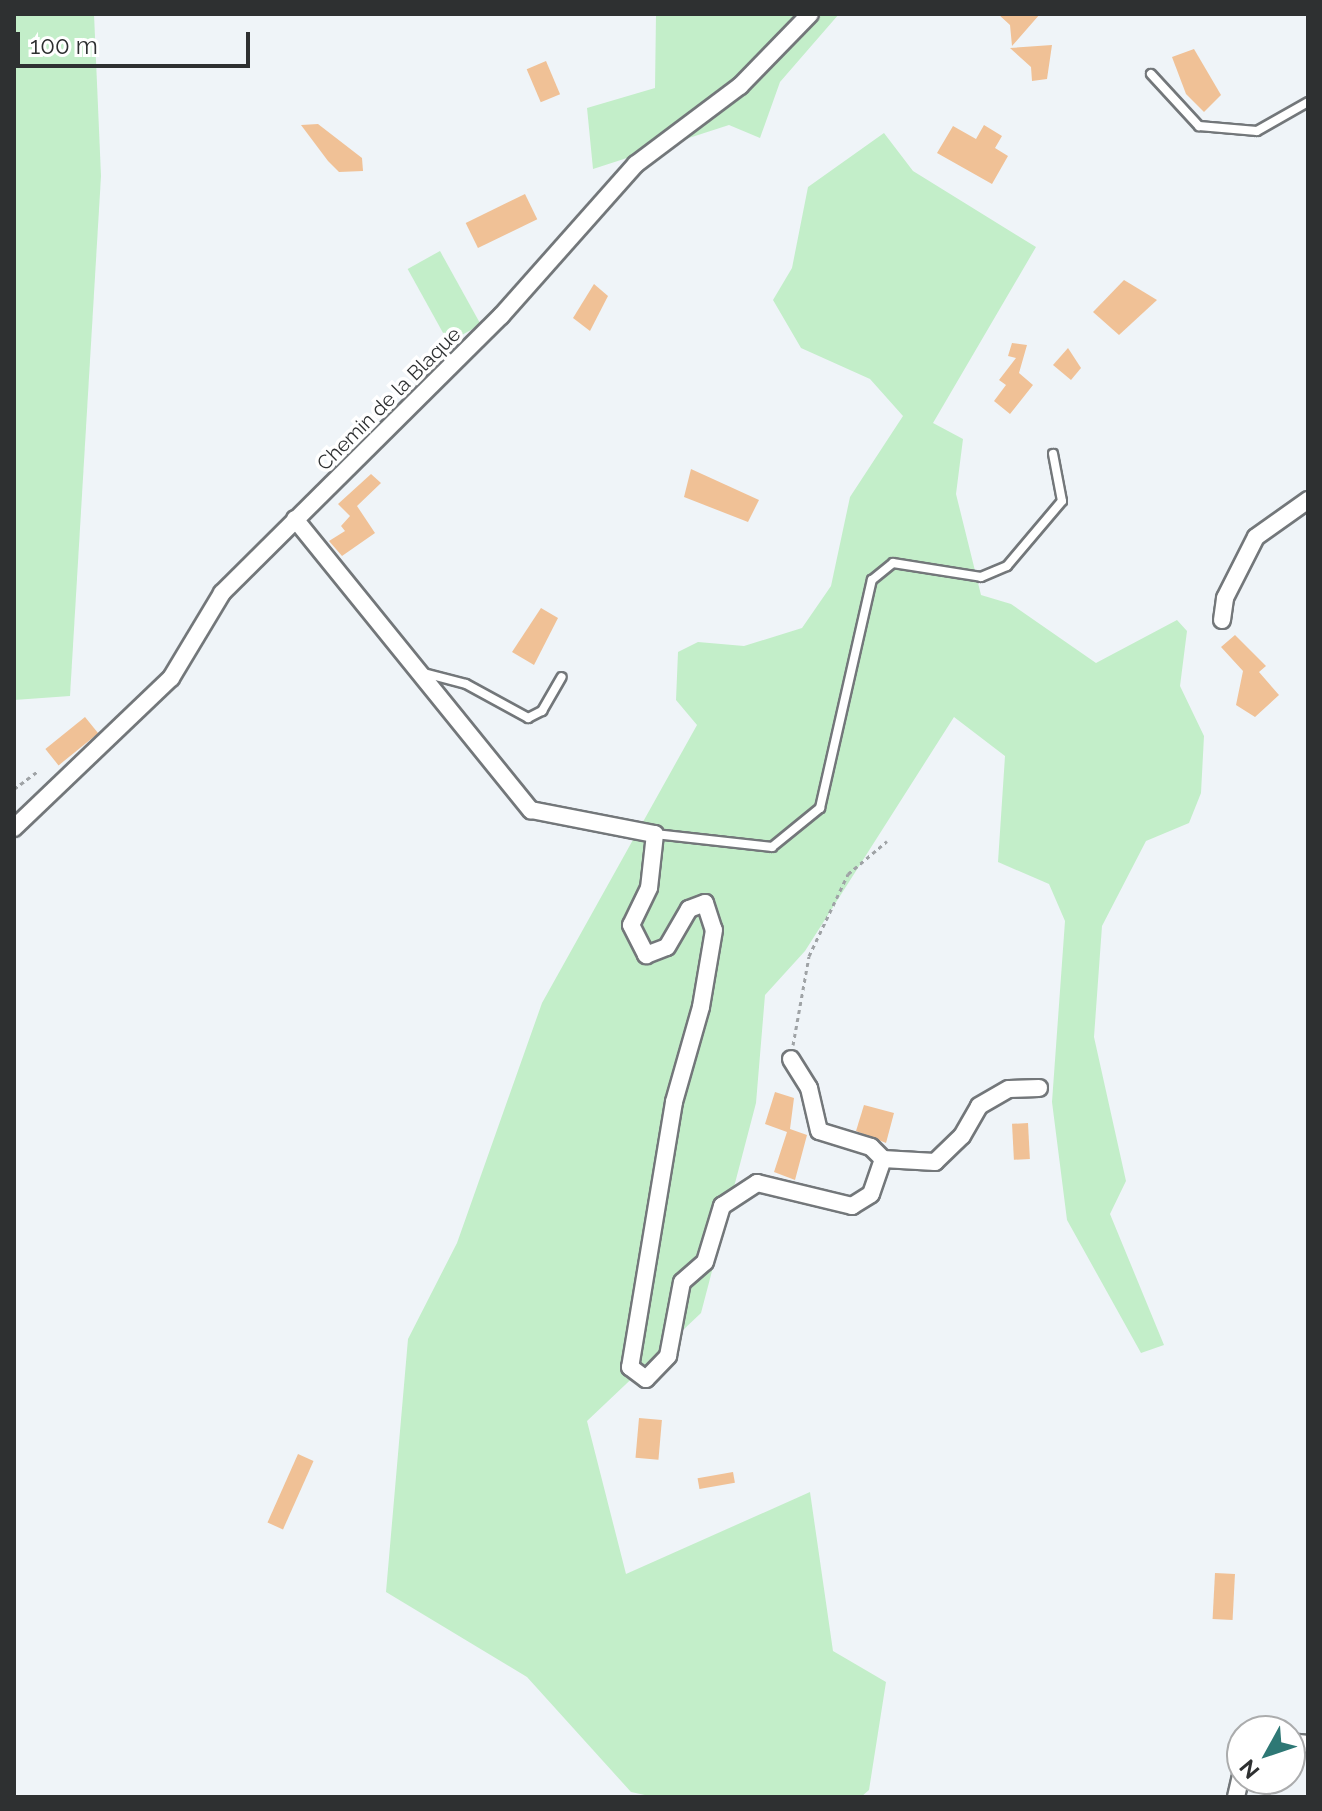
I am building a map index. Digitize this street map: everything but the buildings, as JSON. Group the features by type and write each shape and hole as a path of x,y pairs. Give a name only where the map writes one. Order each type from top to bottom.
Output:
{"street":[{"name":"Chemin de la Blaque","path":"14,828 171,678 222,593 501,316 636,164 740,86 810,14"},
{"path":"1222,620 1225,598 1256,537 1308,500"},
{"path":"295,519 531,810 655,834 649,888 631,925 646,955 667,947 689,909 705,903 714,930 701,1007 674,1102 630,1367 646,1379 668,1356 682,1282 705,1262 722,1206 757,1183 852,1206 871,1194 883,1159"},
{"path":"791,1059 809,1088 819,1131 871,1147 883,1159 935,1162 962,1136 979,1106 1009,1089 1039,1088"}],"lane":[{"path":"1151,74 1199,126 1210,128 1257,131 1308,102"},
{"path":"655,834 772,847 820,808 872,580 893,563 981,577 1007,566 1062,501 1053,454"},
{"path":"416,670 466,684 528,718 542,711 562,677"}],"path":[{"path":"14,789 38,771"},
{"path":"791,1059 809,956 848,874 887,841"}],"green space":[{"path":"14,14 94,14 101,176 70,696 14,700"},
{"path":"656,14 839,14 780,82 760,138 729,125 593,169 587,108 655,88"},
{"path":"884,133 913,171 1036,247 933,423 963,439 956,494 981,595 1011,604 1096,663 1177,620 1187,631 1180,686 1204,736 1201,793 1189,823 1146,841 1102,926 1094,1037 1126,1181 1110,1214 1164,1345 1141,1353 1067,1220 1052,1102 1065,921 1049,884 998,862 1005,756 954,717 805,951 765,995 756,1103 701,1313 587,1421 626,1574 810,1492 833,1651 886,1682 869,1790 861,1797 654,1797 631,1792 527,1677 386,1592 408,1339 457,1243 542,1003 697,725 676,700 678,652 698,642 744,646 802,628 831,586 850,497 903,416 870,379 801,348 773,300 792,268 808,187"},
{"path":"440,251 481,324 448,342 408,269"}]}
